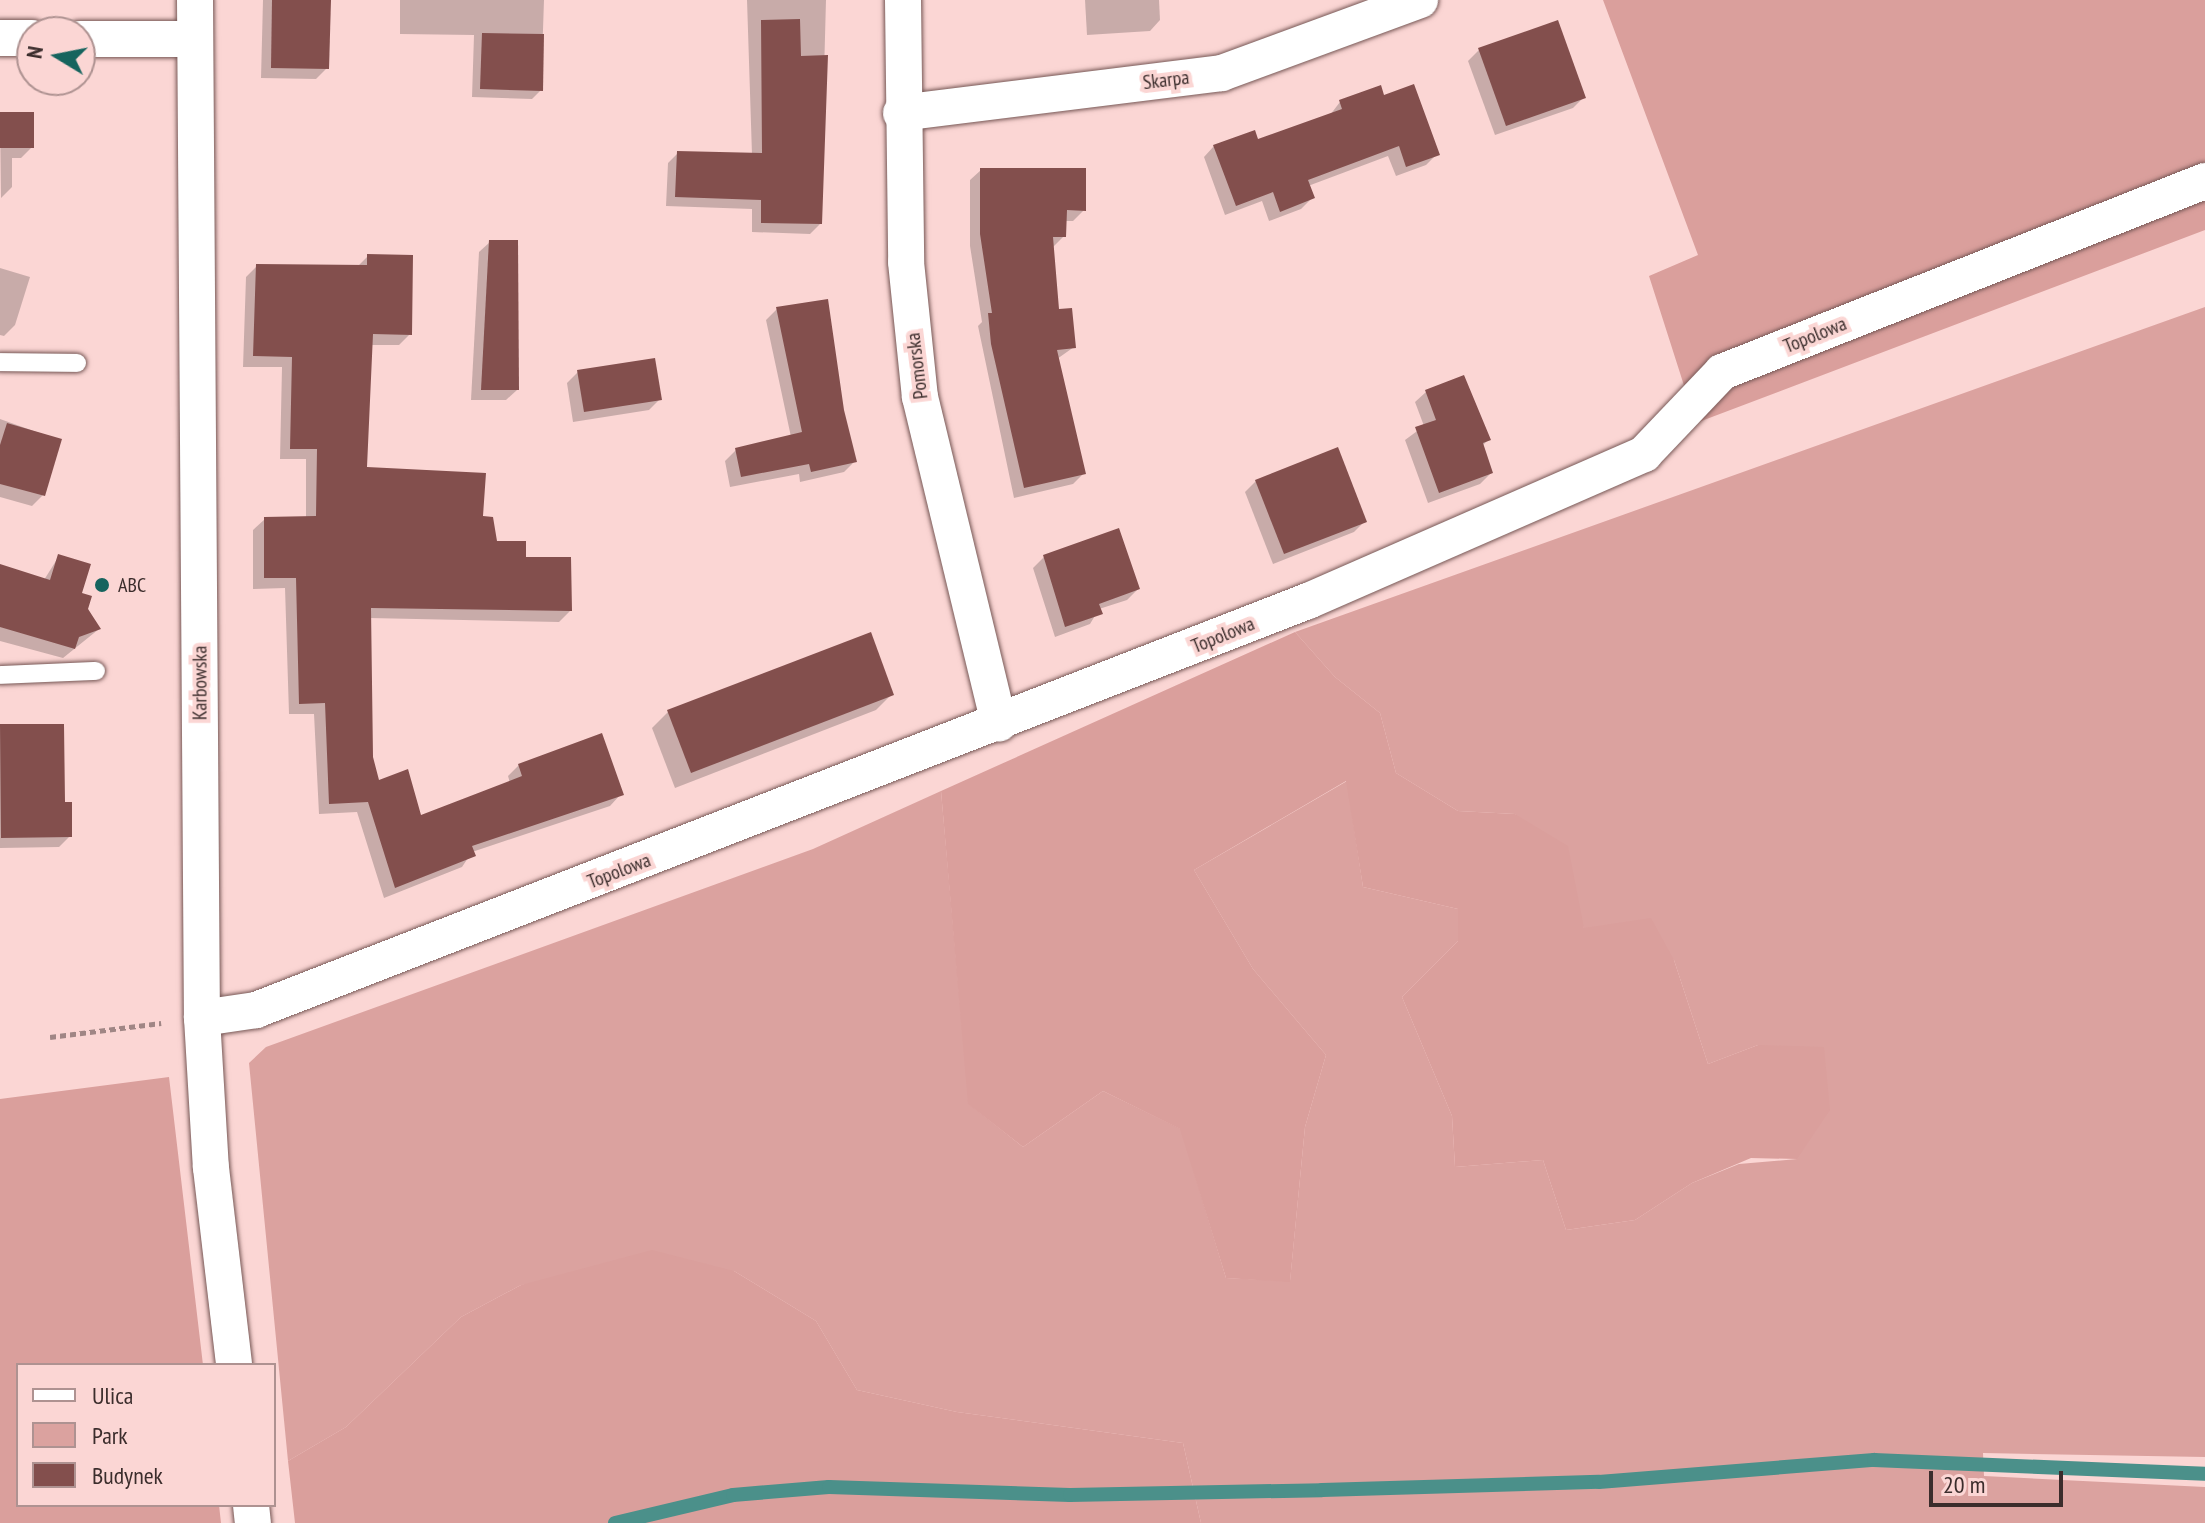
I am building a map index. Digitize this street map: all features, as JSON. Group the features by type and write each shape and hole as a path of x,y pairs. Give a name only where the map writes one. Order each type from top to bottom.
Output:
{"street":[{"name":"Karbowska","path":"195,0 202,1018 211,1168 234,1363"},
{"name":"Pomorska","path":"903,0 901,113 906,262 920,397 999,724"},
{"name":"Skarpa","path":"901,113 1222,73 1420,0"},
{"path":"96,39 195,39"},
{"name":"Topolowa","path":"202,1018 256,1010 999,724 1308,601 1644,454 1722,372 2205,181"}],"lane":[{"path":"0,362 77,363"},
{"path":"0,675 96,671"}],"path":[{"path":"50,1037 202,1018"}],"green space":[{"path":"2205,307 2205,1457 1983,1453 1984,1476 2205,1487 2205,1523 1201,1523 1183,1443 957,1412 857,1390 816,1321 734,1271 521,1285 461,1317 346,1427 288,1461 249,1063 266,1047 813,849 941,791 969,1104 1023,1147 1103,1091 1181,1129 1226,1278 1290,1281 1305,1127 1326,1055 1253,969 1194,870 1347,781 1363,887 1458,909 1458,941 1402,997 1452,1116 1455,1167 1543,1160 1566,1230 1635,1220 1692,1183 1739,1164 1797,1159 1758,1045 1708,1064 1674,960 1584,928 1515,814 1458,811 1396,773 1380,713 1335,677 1295,632"}],"shaded area":[{"path":"1603,0 2205,0 2205,230 1696,423 1649,276 1698,255"},
{"path":"1295,632 1335,677 1380,713 1396,773 1458,811 1515,814 1568,846 1584,928 1651,918 1674,960 1708,1064 1758,1045 1824,1047 1830,1110 1797,1159 1751,1158 1692,1183 1635,1220 1566,1230 1543,1160 1455,1167 1452,1116 1402,997 1458,941 1458,909 1363,887 1346,781 1194,870 1253,969 1326,1055 1305,1127 1290,1282 1226,1278 1180,1129 1103,1091 1023,1147 968,1104 941,791"},
{"path":"169,1077 203,1363 16,1363 16,1507 219,1507 221,1523 0,1523 0,1099"},
{"path":"652,1250 734,1271 816,1321 857,1390 957,1412 1183,1443 1201,1523 295,1523 288,1461 346,1427 461,1317 521,1285"}],"building":[{"path":"272,0 331,0 329,69 271,68"},
{"path":"800,19 801,56 828,55 822,224 761,223 761,200 675,197 677,151 762,153 761,20"},
{"path":"1558,20 1586,98 1506,126 1478,48"},
{"path":"482,33 544,34 543,91 480,89"},
{"path":"1414,84 1440,155 1406,167 1399,146 1308,180 1315,198 1280,212 1273,192 1236,206 1213,145 1255,130 1258,139 1342,109 1339,100 1381,85 1384,95"},
{"path":"0,112 34,112 34,148 0,148"},
{"path":"980,168 1086,168 1086,211 1067,210 1066,237 1053,237 1059,309 1072,308 1076,348 1057,350 1086,474 1024,488 991,344 988,313 992,313 980,234"},
{"path":"489,240 518,240 519,390 481,390"},
{"path":"367,254 413,255 412,335 373,334 367,467 486,473 483,516 493,517 497,541 526,541 526,557 571,557 572,611 371,608 373,757 379,780 408,769 421,815 522,776 518,764 602,733 624,795 472,846 476,856 395,888 368,802 329,804 325,703 299,704 296,578 264,578 264,517 316,516 317,449 290,449 292,357 253,356 256,264 367,265"},
{"path":"828,299 844,410 857,462 811,472 809,464 741,477 735,448 802,432 776,307"},
{"path":"655,358 662,400 584,412 577,370"},
{"path":"1464,375 1491,440 1483,443 1493,473 1439,493 1415,427 1436,420 1425,390"},
{"path":"7,423 62,439 45,496 0,484 0,445"},
{"path":"1338,447 1367,522 1284,554 1255,480"},
{"path":"1119,528 1140,589 1099,604 1103,614 1065,627 1043,555"},
{"path":"58,554 91,564 82,593 92,596 88,609 101,629 79,637 75,649 0,627 0,564 50,580"},
{"path":"871,632 894,695 691,773 667,710"},
{"path":"0,724 64,724 65,802 72,802 72,837 1,838"}],"waterway":[{"path":"615,1523 733,1495 829,1487 1070,1495 1322,1490 1599,1482 1874,1460 2205,1474"}],"place":[{"name":"ABC","path":"102,585"}]}
